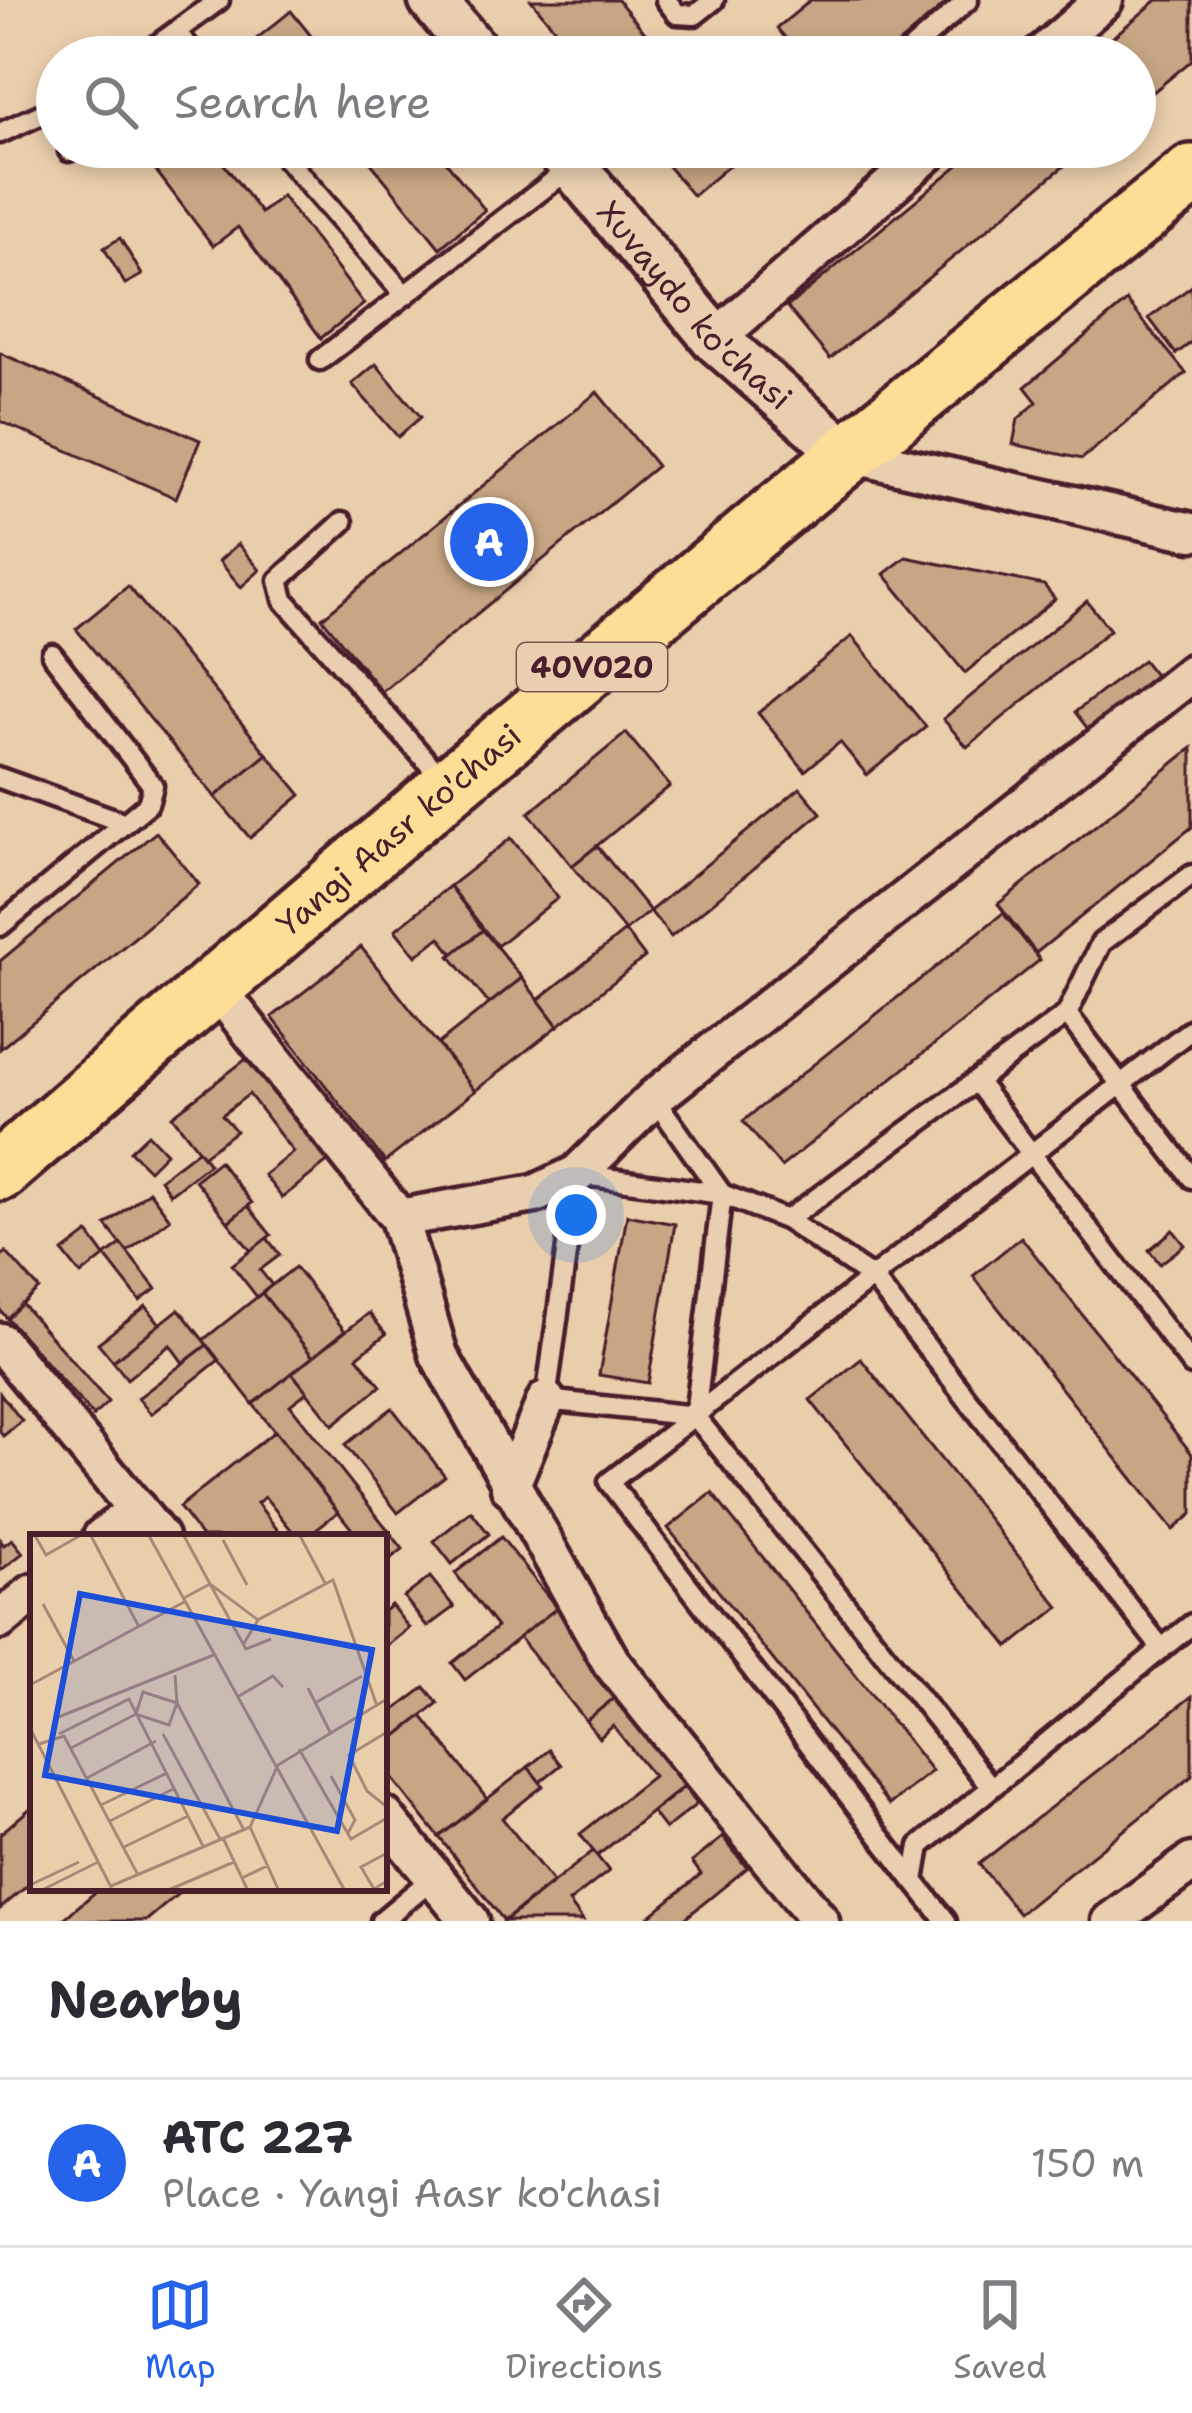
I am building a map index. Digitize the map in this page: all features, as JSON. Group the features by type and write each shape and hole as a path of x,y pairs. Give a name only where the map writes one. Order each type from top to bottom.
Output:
{"main road":[{"name":"Yangi Aasr ko'chasi","path":"0,1171 845,453 1192,173"}],"street":[{"path":"432,0 462,36"},
{"path":"1063,36 1104,0"},
{"name":"Xuvaydo ko'chasi","path":"575,168 715,339 845,453"},
{"path":"715,339 911,168"},
{"path":"845,453 1192,532"},
{"path":"399,1218 535,1194 577,1174 654,1098 1192,673"},
{"path":"214,985 399,1218 439,1355 611,1661 820,1921"},
{"path":"0,1342 148,1523 112,1534"},
{"path":"510,1487 546,1400"},
{"path":"0,1620 30,1595"},
{"path":"387,1820 470,1921"},
{"path":"1112,1921 1192,1862"}],"lane":[{"path":"172,36 219,0"},
{"path":"666,0 677,14 694,15 714,0"},
{"path":"926,36 968,0"},
{"path":"0,133 36,117"},
{"path":"294,168 405,296"},
{"path":"320,360 405,296 551,168"},
{"path":"343,523 279,580 284,600 451,788"},
{"path":"0,926 148,804 153,786 52,654"},
{"path":"0,778 125,823"},
{"path":"787,1220 1067,1014 1101,943 1191,878"},
{"path":"1067,1014 1192,1178"},
{"path":"946,1921 609,1482 1192,1029"},
{"path":"976,1081 1192,1365"},
{"path":"654,1098 722,1194 695,1416"},
{"path":"990,1786 695,1416 546,1400 577,1174 722,1194 787,1220 873,1279 1162,1648"},
{"path":"914,1881 920,1846 1192,1624"},
{"path":"381,1921 434,1877"}],"building":[{"path":"531,0 618,0 648,36 561,36"},
{"path":"811,0 950,0 908,36 784,36 777,28"},
{"path":"1157,0 1192,0 1192,60 1156,90 1156,36 1114,36"},
{"path":"291,11 311,36 260,36"},
{"path":"154,168 227,168 261,213 282,196 364,304 321,338 238,227 213,246"},
{"path":"375,168 451,168 485,210 440,248"},
{"path":"670,168 726,168 693,196"},
{"path":"955,168 1062,168 830,359 787,307"},
{"path":"120,238 142,275 125,284 104,248"},
{"path":"1192,286 1192,342 1176,354 1149,318"},
{"path":"1127,301 1186,373 1082,459 1013,444 1018,419 1037,402 1025,387"},
{"path":"0,353 200,440 176,498 0,421"},
{"path":"376,364 421,417 398,437 352,384"},
{"path":"597,392 657,466 382,692 322,618"},
{"path":"238,544 260,570 241,587 219,561"},
{"path":"906,557 1044,585 1055,599 965,673 884,574"},
{"path":"128,586 267,754 215,797 76,629"},
{"path":"1087,601 1110,630 967,747 943,719"},
{"path":"852,636 926,727 867,775 840,742 805,771 758,713"},
{"path":"1143,660 1162,684 1094,737 1075,712"},
{"path":"626,733 670,786 572,866 529,813"},
{"path":"1192,748 1192,827 1036,953 998,904"},
{"path":"267,754 301,795 250,838 215,797"},
{"path":"800,788 821,813 671,937 650,911"},
{"path":"156,832 199,884 0,1049 0,961"},
{"path":"511,838 558,898 497,946 450,886"},
{"path":"597,846 650,911 625,931 572,866"},
{"path":"450,886 483,930 453,954 440,937 416,956 395,930"},
{"path":"1003,913 1040,960 781,1167 743,1121"},
{"path":"483,930 522,978 489,1004 450,956"},
{"path":"625,931 645,957 558,1026 538,1000"},
{"path":"361,947 475,1091 385,1162 272,1017"},
{"path":"522,978 558,1026 475,1091 438,1044"},
{"path":"250,1056 330,1160 282,1198 264,1175 293,1152 249,1094 222,1115 236,1131 203,1156 172,1116"},
{"path":"148,1134 166,1153 149,1170 130,1151"},
{"path":"198,1150 209,1164 170,1194 160,1179"},
{"path":"219,1161 252,1203 228,1222 195,1180"},
{"path":"149,1191 170,1219 127,1252 106,1225"},
{"path":"248,1206 271,1235 251,1251 228,1222"},
{"path":"627,1215 675,1224 648,1383 599,1375"},
{"path":"1173,1230 1185,1245 1160,1264 1149,1250"},
{"path":"88,1233 105,1256 81,1275 63,1252"},
{"path":"1021,1237 1192,1454 1192,1514 1173,1530 973,1276"},
{"path":"267,1238 280,1255 260,1270 272,1285 257,1297 232,1265"},
{"path":"121,1244 156,1289 140,1301 105,1256"},
{"path":"6,1252 39,1289 7,1318 0,1310 0,1258"},
{"path":"295,1267 345,1331 313,1357 262,1293"},
{"path":"262,1293 313,1357 253,1404 203,1340"},
{"path":"22,1304 108,1402 93,1416 7,1318"},
{"path":"146,1306 160,1324 113,1361 98,1343"},
{"path":"179,1309 207,1345 183,1363 170,1345 127,1379 113,1361"},
{"path":"369,1313 386,1334 357,1357 381,1386 333,1425 292,1373"},
{"path":"207,1345 219,1360 151,1414 138,1398"},
{"path":"861,1359 1059,1607 1009,1647 810,1400"},
{"path":"292,1373 307,1392 290,1405 403,1549 387,1562 387,1534 356,1534 253,1404"},
{"path":"0,1393 22,1421 3,1436 0,1432"},
{"path":"392,1408 445,1476 398,1513 345,1445"},
{"path":"275,1431 338,1512 310,1534 295,1534 265,1497 257,1503 281,1534 200,1534 179,1507"},
{"path":"712,1493 932,1771 889,1805 668,1528"},
{"path":"471,1511 489,1534 452,1564 434,1541"},
{"path":"501,1537 557,1608 465,1680 452,1663 497,1627 455,1573"},
{"path":"12,1539 23,1553 0,1571 0,1540 4,1545"},
{"path":"430,1577 454,1607 427,1627 404,1597"},
{"path":"391,1605 409,1628 387,1646 387,1608"},
{"path":"557,1608 623,1691 586,1721 519,1637"},
{"path":"425,1687 438,1703 387,1744 387,1716"},
{"path":"620,1693 690,1781 597,1856 580,1834 653,1776 613,1726 599,1738 586,1721"},
{"path":"1192,1696 1192,1776 1019,1914 979,1864"},
{"path":"422,1716 487,1799 439,1837 387,1772 387,1744"},
{"path":"549,1750 561,1765 540,1782 528,1767"},
{"path":"528,1767 543,1786 502,1818 553,1882 504,1921 439,1837"},
{"path":"684,1787 697,1804 665,1829 652,1812"},
{"path":"30,1809 30,1884 0,1909 0,1834"},
{"path":"723,1837 747,1868 682,1921 644,1921 701,1874 692,1862"},
{"path":"593,1851 609,1871 569,1902 583,1921 505,1921"},
{"path":"96,1891 181,1891 146,1921 61,1921"}],"place":[{"name":"АТС 227","path":"489,542"}]}
